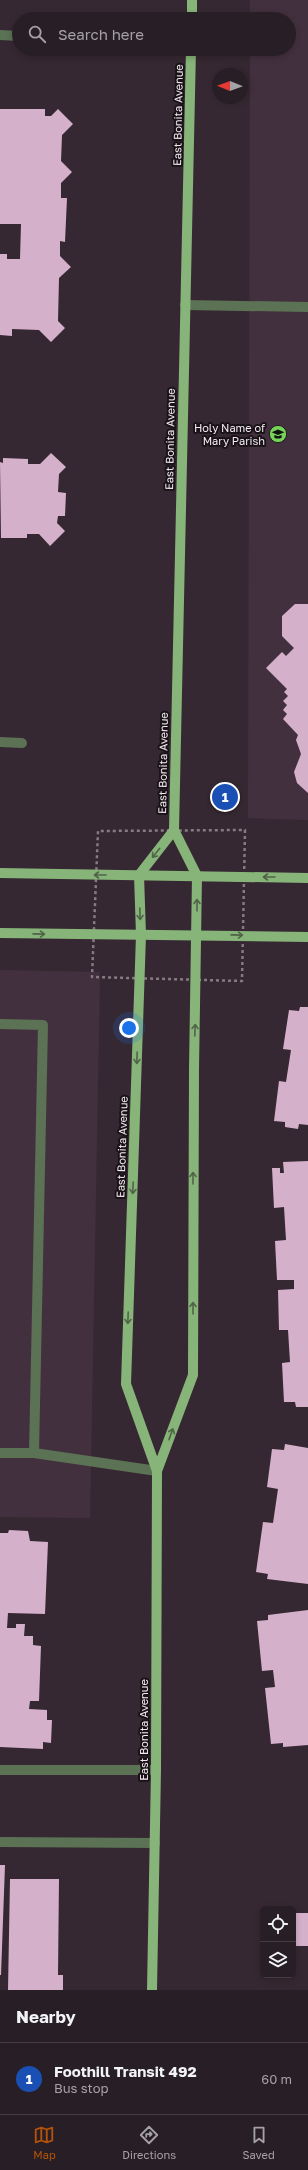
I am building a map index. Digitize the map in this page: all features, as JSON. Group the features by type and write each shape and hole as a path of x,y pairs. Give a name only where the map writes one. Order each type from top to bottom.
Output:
{"main road":[{"path":"192,0 192,12"},
{"name":"East Bonita Avenue","path":"152,1990 156,1770 158,1471 193,1375 194,1069 198,935 197,876 174,830 191,56"},
{"path":"139,875 174,830"},
{"path":"0,872 308,878"},
{"name":"East Bonita Avenue","path":"139,875 141,934 140,978 126,1384 158,1471"},
{"path":"0,933 308,937"}],"lane":[{"path":"0,35 12,36"},
{"path":"185,305 308,307"},
{"path":"0,742 22,743"},
{"path":"0,1024 43,1025 34,1453"},
{"path":"0,1453 34,1453 158,1471"},
{"path":"0,1770 156,1770"},
{"path":"0,1842 155,1843"}],"path":[{"path":"245,830 242,981 92,977 96,875 98,831 245,830"}],"shaded area":[{"name":"Holy Name of Mary Parish","path":"250,0 308,0 308,820 248,818 250,56 296,56 296,12 250,12"},
{"path":"0,970 100,972 90,1518 0,1517"}],"building":[{"path":"0,109 45,109 45,116 51,116 58,109 73,124 62,135 61,161 72,172 61,183 61,198 67,198 65,242 60,241 60,256 71,267 59,278 58,321 65,328 51,342 39,330 12,329 12,336 0,335 0,254 7,254 7,259 20,259 21,224 0,224"},
{"path":"51,453 66,467 59,474 58,492 66,493 65,516 58,516 57,523 65,531 50,546 39,534 27,534 27,538 1,538 0,462 3,463 3,458 28,459 28,464 40,464"},
{"path":"295,604 308,604 308,793 297,783 294,772 301,754 296,740 298,735 283,719 287,714 283,710 287,705 283,701 288,696 284,692 287,689 266,668 282,652 286,656 294,648 282,636 282,616"},
{"path":"300,1007 308,1007 308,1125 299,1124 298,1129 285,1127 285,1122 274,1121 279,1081 286,1082 291,1050 283,1049 289,1010 299,1011"},
{"path":"308,1161 308,1407 296,1407 295,1402 284,1402 282,1363 290,1362 288,1330 279,1330 278,1290 294,1289 294,1280 277,1280 275,1241 286,1240 284,1207 274,1208 272,1168 280,1168 280,1173 284,1173 283,1162"},
{"path":"285,1444 308,1448 308,1584 267,1579 268,1574 256,1572 263,1522 273,1523 278,1489 267,1487 272,1449 284,1450"},
{"path":"9,1530 28,1531 30,1541 48,1542 45,1614 8,1613 7,1628 16,1628 16,1624 25,1624 24,1636 33,1636 33,1645 41,1646 39,1701 30,1701 29,1709 47,1710 47,1720 52,1720 51,1743 43,1742 43,1749 0,1747 0,1533 8,1533"},
{"path":"308,1610 308,1745 283,1747 283,1743 271,1744 265,1688 275,1687 273,1670 262,1671 257,1621 268,1620 268,1615"},
{"path":"0,1865 5,1865 1,1975 0,1975"},
{"path":"10,1879 59,1879 58,1975 63,1975 63,1990 8,1990"},
{"path":"296,1913 308,1913 308,1946 296,1946"}],"place":[{"name":"Holy Name of Mary Parish","path":"278,434"},
{"name":"Foothill Transit 492","path":"225,797"}]}
